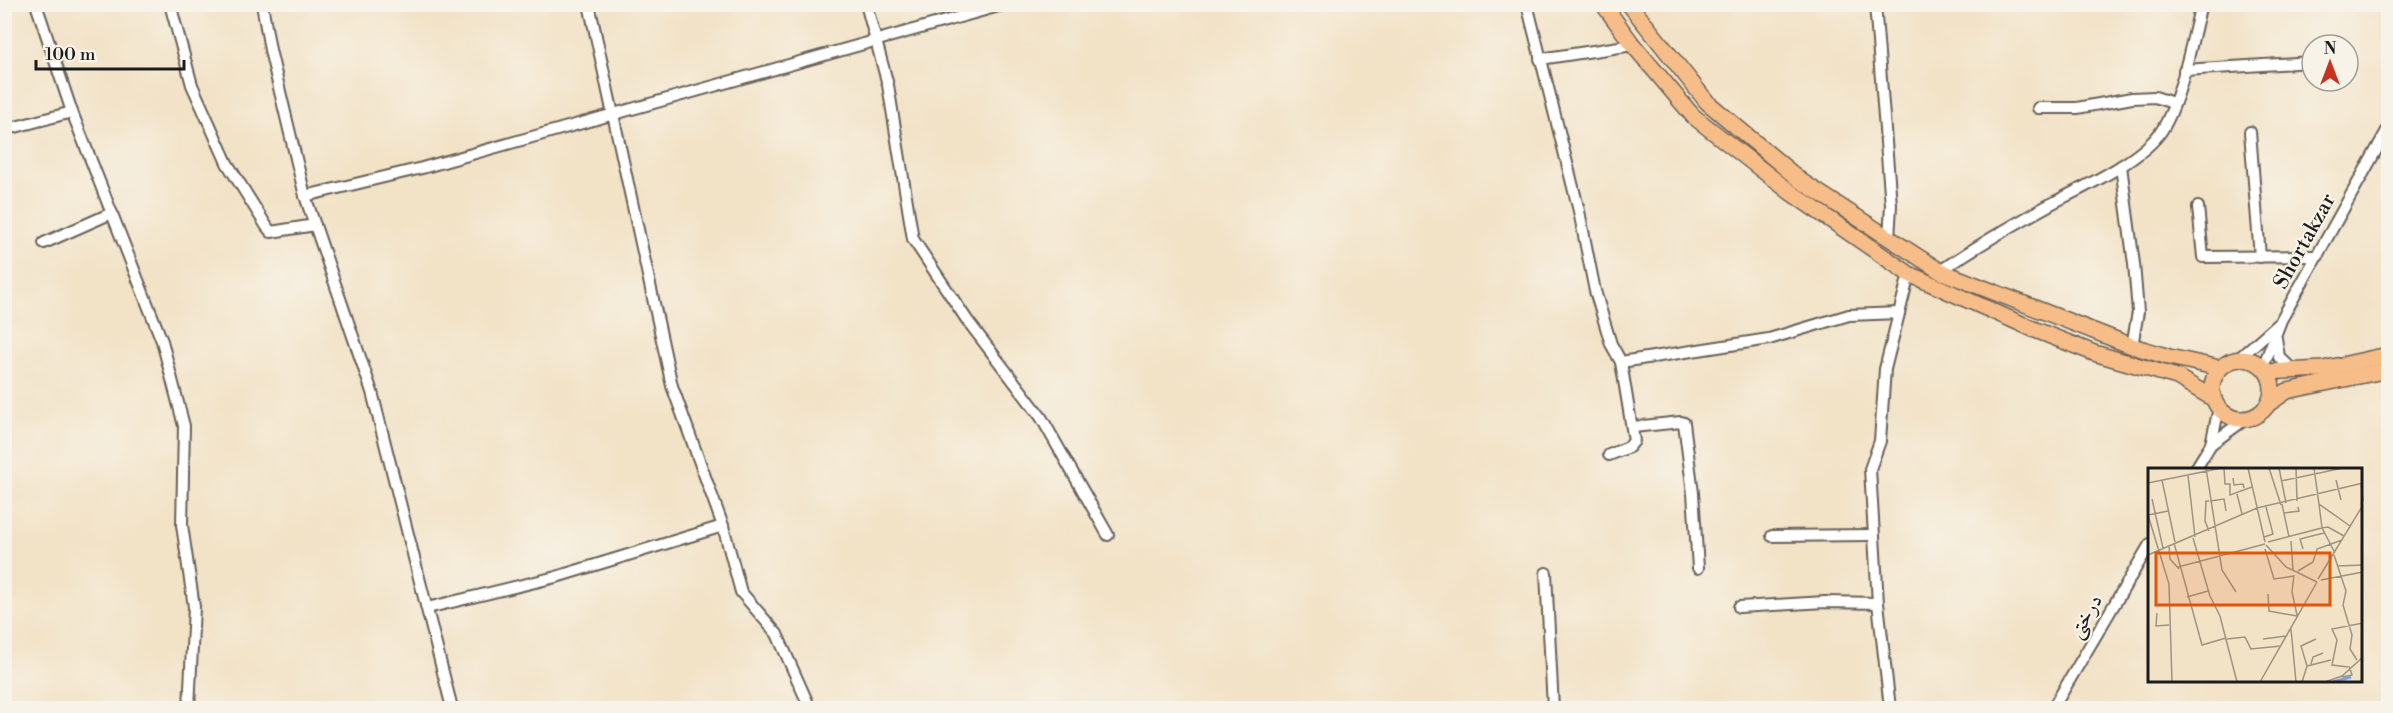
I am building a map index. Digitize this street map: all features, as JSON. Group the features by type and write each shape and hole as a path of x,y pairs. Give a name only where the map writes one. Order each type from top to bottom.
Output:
{"highway":[{"path":"1603,4 1693,116 1790,192 1909,274 2033,329 2094,353 2177,377 2228,415 2247,418 2265,410 2271,402 2288,390 2388,370"},
{"path":"1629,4 1707,102 1801,181 1940,271 2132,346 2220,368"},
{"path":"2265,370 2323,369 2388,355"},
{"path":"2216,404 2212,388 2214,377 2220,368 2238,359 2248,359 2265,370 2271,381 2271,402"}],"street":[{"path":"36,4 72,112 162,341 184,426 182,525 194,607 189,708"},
{"path":"170,4 192,85 227,163 267,227 271,232 278,232 315,225"},
{"path":"262,4 270,50 305,196 372,392 452,708"},
{"path":"590,4 672,386 723,526 741,592 777,634 810,708"},
{"path":"866,4 888,85 914,239 967,320 1041,417 1108,535"},
{"path":"305,196 422,168 1006,4"},
{"path":"1527,4 1579,211 1595,291 1611,344 1621,362 1633,428 1633,444 1609,455"},
{"path":"1875,4 1891,205 1889,239"},
{"path":"1940,271 1988,239 2121,166 2160,134 2184,70 2201,4"},
{"path":"1540,59 1634,45"},
{"path":"2184,70 2300,63"},
{"path":"2038,108 2077,108 2132,98 2155,97 2173,103"},
{"path":"4,130 72,112"},
{"name":"Shortakzar","path":"2238,359 2280,322 2388,129"},
{"path":"2250,132 2260,256"},
{"path":"2121,166 2137,302 2132,346"},
{"path":"2198,207 2203,257 2318,256"},
{"path":"44,243 112,213"},
{"path":"1890,708 1872,535 1870,469 1880,441 1885,369 1909,274"},
{"path":"1621,362 1769,339 1848,315 1899,313"},
{"path":"2265,370 2280,322"},
{"path":"2276,337 2279,357 2293,370"},
{"path":"2211,444 2216,404"},
{"path":"2196,468 2211,444 2247,418"},
{"path":"1633,428 1684,423 1694,493 1698,568"},
{"path":"427,608 556,577 723,526"},
{"path":"1772,536 1872,535"},
{"name":"درختی","path":"2053,708 2148,547"},
{"path":"1546,573 1553,708"},
{"path":"1739,607 1825,602 1878,603"}]}
